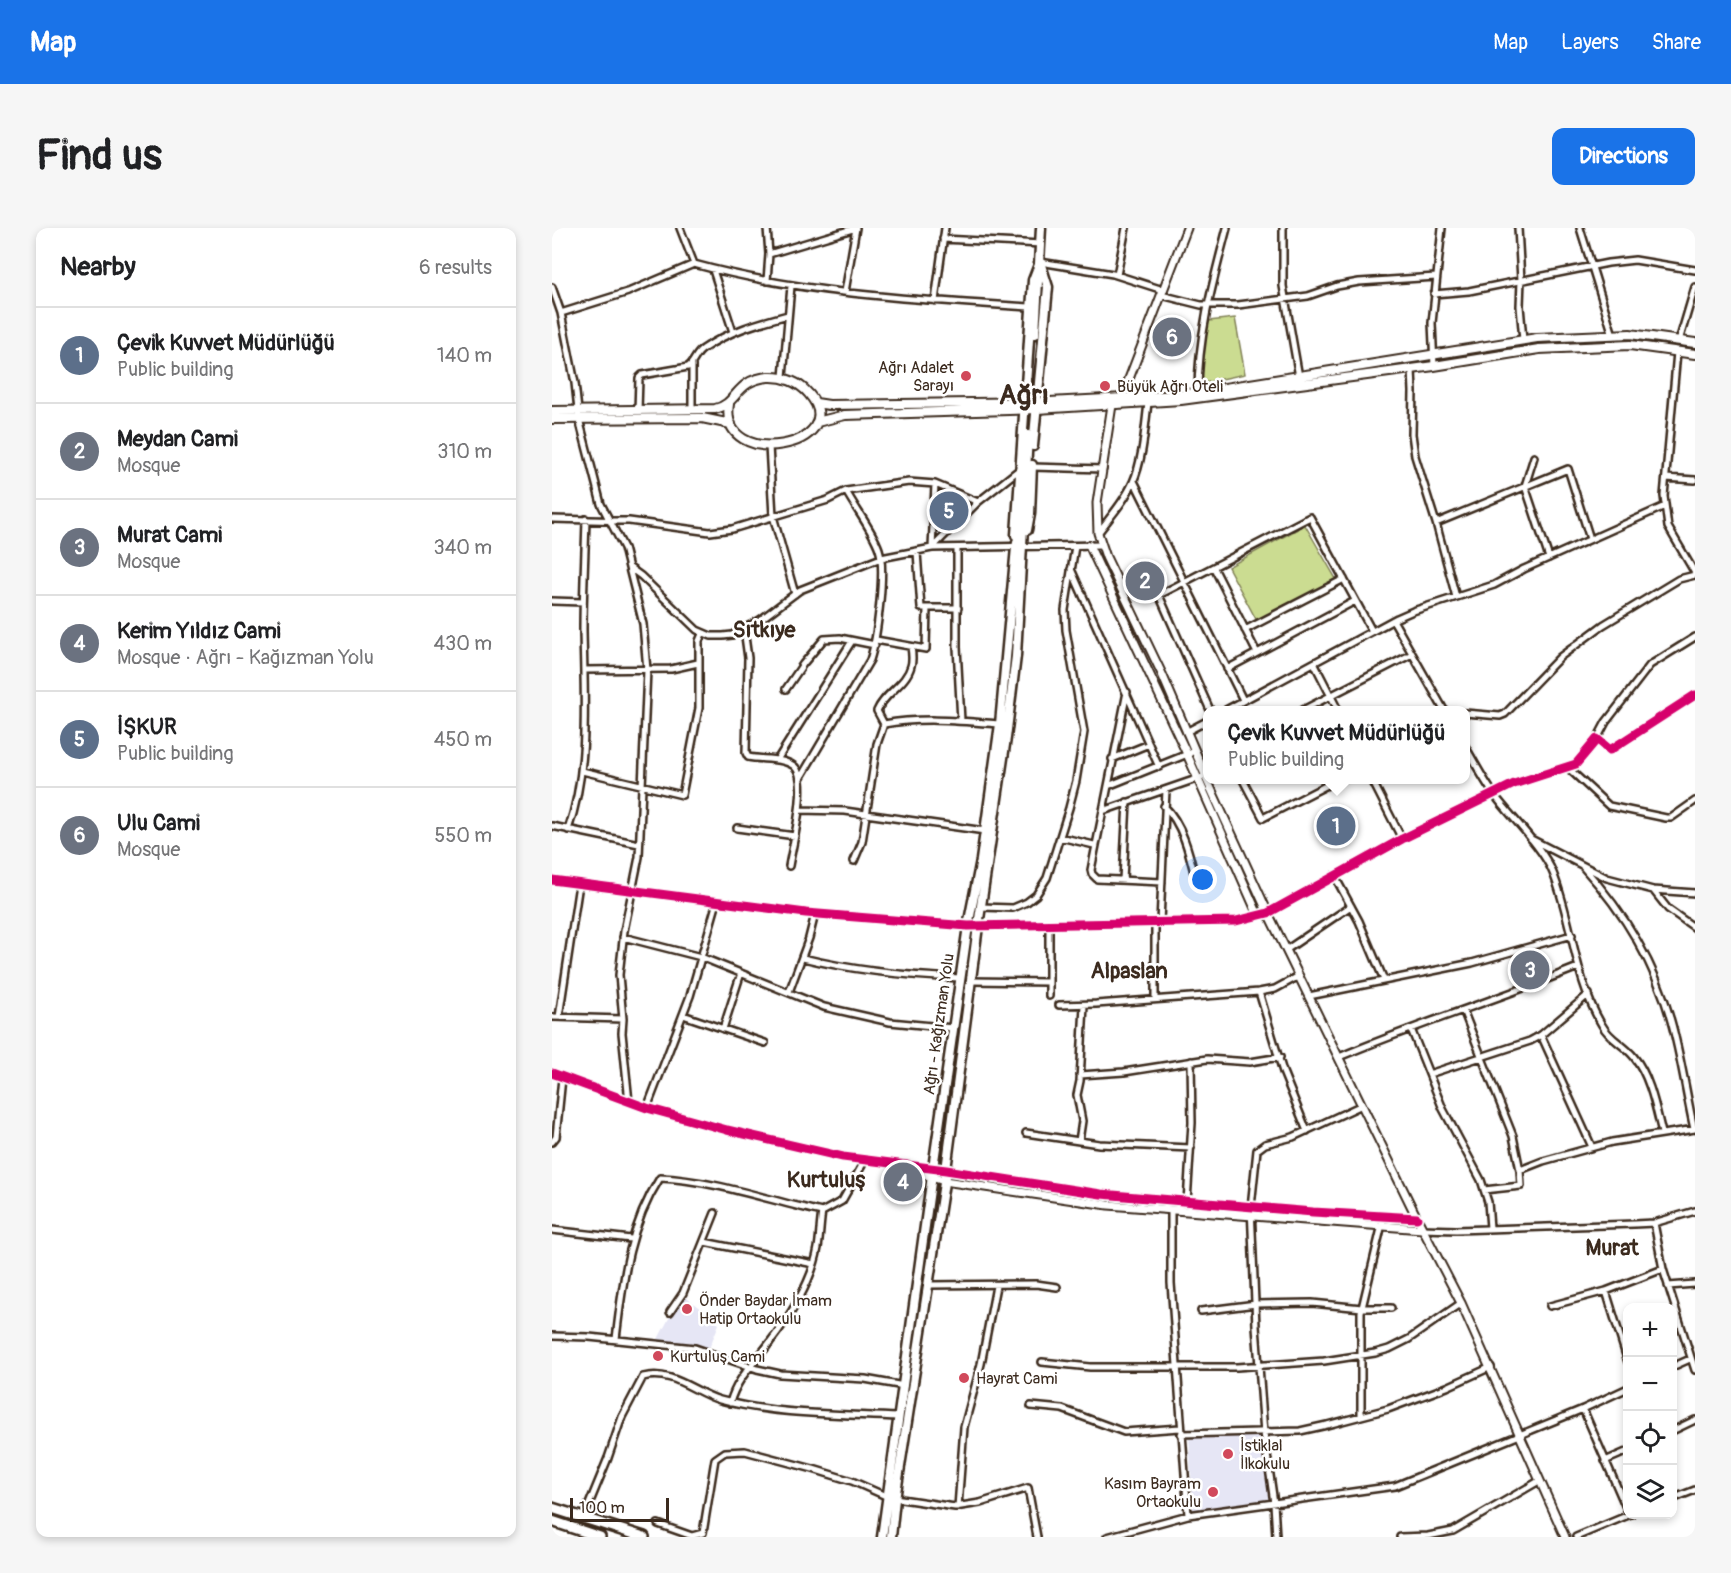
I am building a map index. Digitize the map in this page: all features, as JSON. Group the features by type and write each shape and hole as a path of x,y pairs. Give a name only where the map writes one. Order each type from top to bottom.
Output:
{"highway":[{"path":"552,1508 644,1537"},
{"path":"552,1521 600,1537"}],"main road":[{"path":"1033,370 1041,228"},
{"path":"1020,548 1020,470 1031,307 1033,280 1040,262"},
{"path":"1020,548 1030,514 1032,466 1048,287 1040,262"},
{"path":"816,403 838,405 1112,405 1148,403 1299,380 1433,354 1523,340 1630,334 1695,343"},
{"path":"1038,405 1198,392 1412,369 1539,349 1630,345 1695,354"},
{"path":"764,377 783,377 802,387 816,403 817,422 811,431 802,439 781,445 769,446 747,440 738,434 731,424 728,412 729,404 740,388 764,377"},
{"path":"552,419 638,411 715,409 729,404"},
{"path":"817,422 845,416 1025,405"},
{"path":"552,411 579,415 702,418 731,424"},
{"name":"Ağrı - Kağızman Yolu","path":"891,1537 891,1498 898,1417 960,978 985,831 1000,724 1020,548 1028,435"},
{"name":"Ağrı - Kağızman Yolu","path":"882,1537 929,1285 946,1170 1015,668 1020,548"}],"street":[{"path":"680,228 694,264"},
{"path":"767,228 769,254 767,281"},
{"path":"769,254 836,231 856,228 845,292"},
{"path":"935,301 945,228"},
{"path":"1117,275 1126,228"},
{"path":"1122,397 1187,228"},
{"path":"1198,392 1200,351 1227,228"},
{"path":"1283,228 1283,286 1299,380"},
{"path":"1434,366 1432,323 1442,228"},
{"path":"1518,228 1523,340"},
{"path":"1580,228 1613,335"},
{"path":"943,238 1041,244"},
{"path":"1434,294 1468,291 1592,266 1635,260 1695,270"},
{"path":"1040,262 1117,275 1162,293 1209,305 1238,305 1308,296 1337,286 1359,282 1436,277"},
{"path":"561,313 628,292 694,264 791,286 935,301 1031,307"},
{"path":"713,270 733,332"},
{"path":"783,377 791,286"},
{"path":"552,287 561,313 579,415 601,504 624,548 644,624 647,670 638,865 623,937 619,975 623,1019 621,1033 628,1102"},
{"path":"1678,341 1695,287"},
{"path":"692,410 692,365 699,351 733,332 788,315"},
{"path":"1470,713 1500,716 1505,714 1560,657 1604,625 1679,579 1695,574 1668,527 1665,506 1677,352"},
{"path":"638,411 639,378 642,375 692,365"},
{"path":"1412,369 1413,445 1456,597"},
{"path":"1098,533 1126,496 1134,481 1148,403"},
{"path":"1112,405 1097,512 1098,533 1101,545 1186,732 1191,752"},
{"path":"769,446 773,516 795,594"},
{"path":"1534,457 1525,486 1549,558"},
{"path":"1032,466 1103,469"},
{"path":"1436,523 1568,469 1590,539"},
{"path":"932,548 978,502 1020,470"},
{"path":"1666,478 1695,480"},
{"path":"1134,481 1243,700"},
{"path":"552,519 609,519 710,532 732,529 828,500 846,491 909,482 935,484 978,502"},
{"path":"932,548 935,484"},
{"path":"789,866 795,836 801,777 870,660 875,643 882,574 881,558 874,539 846,491"},
{"path":"1234,706 1413,611 1494,585 1665,506"},
{"path":"1208,706 1159,595 1310,517 1372,631"},
{"path":"568,830 577,802 582,771 586,519"},
{"path":"1089,545 1179,736 1191,752 1203,776"},
{"path":"628,567 641,576 702,634 723,636 760,621 795,594 837,574 881,558 932,548 1101,545"},
{"path":"981,907 1013,908 1036,895 1047,878 1076,781 1084,732 1065,630 1065,610 1075,546"},
{"path":"957,548 961,721"},
{"path":"917,552 921,608 958,608"},
{"path":"1071,568 1159,767"},
{"path":"1214,568 1257,653"},
{"path":"1245,630 1344,579"},
{"path":"552,601 583,602"},
{"path":"1227,669 1355,601"},
{"path":"786,689 819,642 830,638 926,649 927,608"},
{"path":"1394,620 1443,706"},
{"path":"744,629 748,658 746,753 748,757 777,760 794,766 801,777"},
{"path":"582,771 682,795 699,708 698,663 699,641 702,634"},
{"path":"552,880 815,914 968,926 1236,921 1268,913 1402,838 1514,784 1567,767 1580,760 1650,665 1695,638"},
{"path":"777,760 852,640"},
{"path":"854,861 862,842 877,744 884,724 877,711 880,704 906,677 912,664 911,647"},
{"path":"1312,706 1412,654"},
{"path":"584,669 647,670 678,668 698,663"},
{"path":"1314,663 1335,706"},
{"path":"1127,692 1094,845 1091,870 1094,877 1101,879 1162,882"},
{"path":"1597,739 1610,750 1695,695"},
{"path":"884,724 961,721 1000,724"},
{"path":"1179,736 1203,723"},
{"path":"1112,759 1149,744"},
{"path":"1108,786 1191,752"},
{"path":"1470,754 1494,794 1544,856 1553,873 1572,935 1578,967 1588,994 1601,1025 1613,1040 1634,1057 1652,1094 1662,1133"},
{"path":"1567,767 1603,802 1620,810 1671,818 1695,801"},
{"path":"1102,811 1203,778"},
{"path":"1206,784 1258,915"},
{"path":"1207,784 1417,1218 1461,1303 1565,1537"},
{"path":"1245,784 1263,818 1329,784"},
{"path":"1374,784 1402,838"},
{"path":"1155,999 1166,790"},
{"path":"1123,880 1127,802"},
{"path":"1164,806 1172,813 1184,840 1196,881"},
{"path":"798,810 845,811 985,831"},
{"path":"552,826 639,844"},
{"path":"737,828 795,836"},
{"path":"1060,837 1094,845"},
{"path":"1528,838 1607,878 1653,890 1695,892"},
{"path":"1520,1170 1592,1147 1695,1129 1671,1021 1649,963 1613,903 1582,867"},
{"path":"1334,875 1351,906 1384,980"},
{"path":"559,1017 579,884"},
{"path":"1653,890 1668,909 1695,928"},
{"path":"647,1108 683,1015 717,902"},
{"path":"1286,950 1351,906"},
{"path":"789,992 803,958 815,914"},
{"path":"1049,925 1049,996"},
{"path":"1309,996 1472,963 1572,935"},
{"path":"623,937 702,957 824,1007 890,1022 953,1028"},
{"path":"803,958 862,970 960,978"},
{"path":"1339,1057 1578,967"},
{"path":"723,1029 741,972"},
{"path":"1059,1005 1259,992 1275,989 1299,976"},
{"path":"972,981 1048,982"},
{"path":"1259,992 1283,1072 1307,1131"},
{"path":"1429,1074 1530,1041 1541,1035 1588,994"},
{"path":"1079,1141 1082,1121 1077,1095 1084,1005"},
{"path":"1463,1010 1513,1136 1520,1170 1521,1186 1484,1190"},
{"path":"683,1015 765,1043"},
{"path":"552,1017 623,1019"},
{"path":"1411,1029 1443,1109 1481,1180 1490,1228"},
{"path":"1541,1035 1592,1147"},
{"path":"1080,1075 1124,1072 1207,1059 1250,1062 1280,1058"},
{"path":"1186,1202 1191,1148 1191,1061"},
{"path":"552,1072 562,1078 628,1102 726,1130 932,1173 944,1181 1108,1205 1435,1230 1654,1223 1695,1211"},
{"path":"552,1142 556,1137 562,1078"},
{"path":"1276,1537 1274,1503 1264,1433 1251,1216 1256,1158 1259,1146 1307,1131 1362,1105"},
{"path":"1026,1133 1079,1141 1191,1148"},
{"path":"616,1339 631,1239 660,1178 754,1194 822,1212 842,1201 865,1160"},
{"path":"932,1173 946,1170 1101,1194 1186,1202 1417,1218"},
{"path":"1172,1210 1170,1282 1188,1515"},
{"path":"730,1403 734,1389 748,1367 770,1343 786,1320 808,1279 818,1248 822,1212"},
{"path":"670,1312 683,1293 715,1213"},
{"path":"1361,1416 1362,1308 1384,1216"},
{"path":"1654,1223 1663,1269 1695,1370"},
{"path":"552,1230 631,1239"},
{"path":"704,1242 814,1264"},
{"path":"1550,1306 1606,1291 1663,1269"},
{"path":"929,1285 1036,1284 1057,1287"},
{"path":"1668,1286 1695,1284"},
{"path":"958,1507 964,1427 981,1364 996,1286"},
{"path":"1606,1291 1626,1357"},
{"path":"1201,1311 1256,1304 1322,1303 1362,1308 1390,1308"},
{"path":"1041,1362 1090,1366 1176,1367 1297,1364 1375,1353 1409,1339 1461,1303"},
{"path":"552,1336 616,1339 695,1348 748,1367 780,1374 865,1379 904,1386"},
{"path":"1677,1365 1690,1359"},
{"path":"1031,1406 1062,1409 1125,1432 1300,1431 1398,1406 1491,1368"},
{"path":"583,1519 609,1458 622,1417 643,1377 670,1377 717,1400 760,1408 898,1417"},
{"path":"1107,1537 1188,1515 1395,1486 1623,1390"},
{"path":"1583,1409 1623,1501"},
{"path":"1677,1429 1695,1420"},
{"path":"658,1524 692,1536 703,1533 715,1459 730,1451 745,1451 852,1481 891,1498 958,1507 980,1503 1028,1488 1036,1537"},
{"path":"1605,1461 1623,1453"},
{"path":"1400,1537 1428,1536 1453,1531 1539,1481"},
{"path":"1677,1497 1695,1490"},
{"path":"1576,1537 1623,1517"}],"shaded area":[{"name":"Önder Baydar İmam Hatip Ortaokulu","path":"682,1294 719,1324 708,1351 658,1339"},
{"name":"İstiklal İlkokulu","path":"1189,1435 1263,1435 1270,1500 1237,1507 1193,1512"}],"green space":[{"path":"1235,318 1245,374 1203,383 1200,358 1209,321"},
{"path":"1305,525 1336,579 1257,621 1228,567"}],"tunnel":[{"path":"1028,435 1033,370"}],"cycle path":[{"path":"552,880 806,913 968,926 1236,921 1268,913 1402,839 1514,784 1576,764 1597,739 1610,750 1695,695"},
{"path":"552,1073 647,1108 727,1130 843,1157 1101,1194 1313,1212 1417,1218"}],"place":[{"name":"Ulu Cami","path":"1172,337"},
{"name":"Ağrı Adalet Sarayı","path":"966,376"},
{"name":"Büyük Ağrı Oteli","path":"1105,386"},
{"name":"İŞKUR","path":"949,511"},
{"name":"Meydan Cami","path":"1145,581"},
{"name":"Çevik Kuvvet Müdürlüğü","path":"1336,826"},
{"name":"Murat Cami","path":"1530,970"},
{"name":"Kerim Yıldız Cami","path":"903,1182"},
{"name":"Önder Baydar İmam Hatip Ortaokulu","path":"687,1309"},
{"name":"Kurtuluş Cami","path":"658,1356"},
{"name":"Hayrat Cami","path":"964,1378"},
{"name":"İstiklal İlkokulu","path":"1228,1454"},
{"name":"Kasım Bayram Ortaokulu","path":"1213,1492"}],"district":[{"name":"Ağrı","path":"1024,394"},
{"name":"Sıtkıye","path":"764,629"},
{"name":"Alpaslan","path":"1129,970"},
{"name":"Kurtuluş","path":"826,1179"},
{"name":"Murat","path":"1612,1247"}]}
